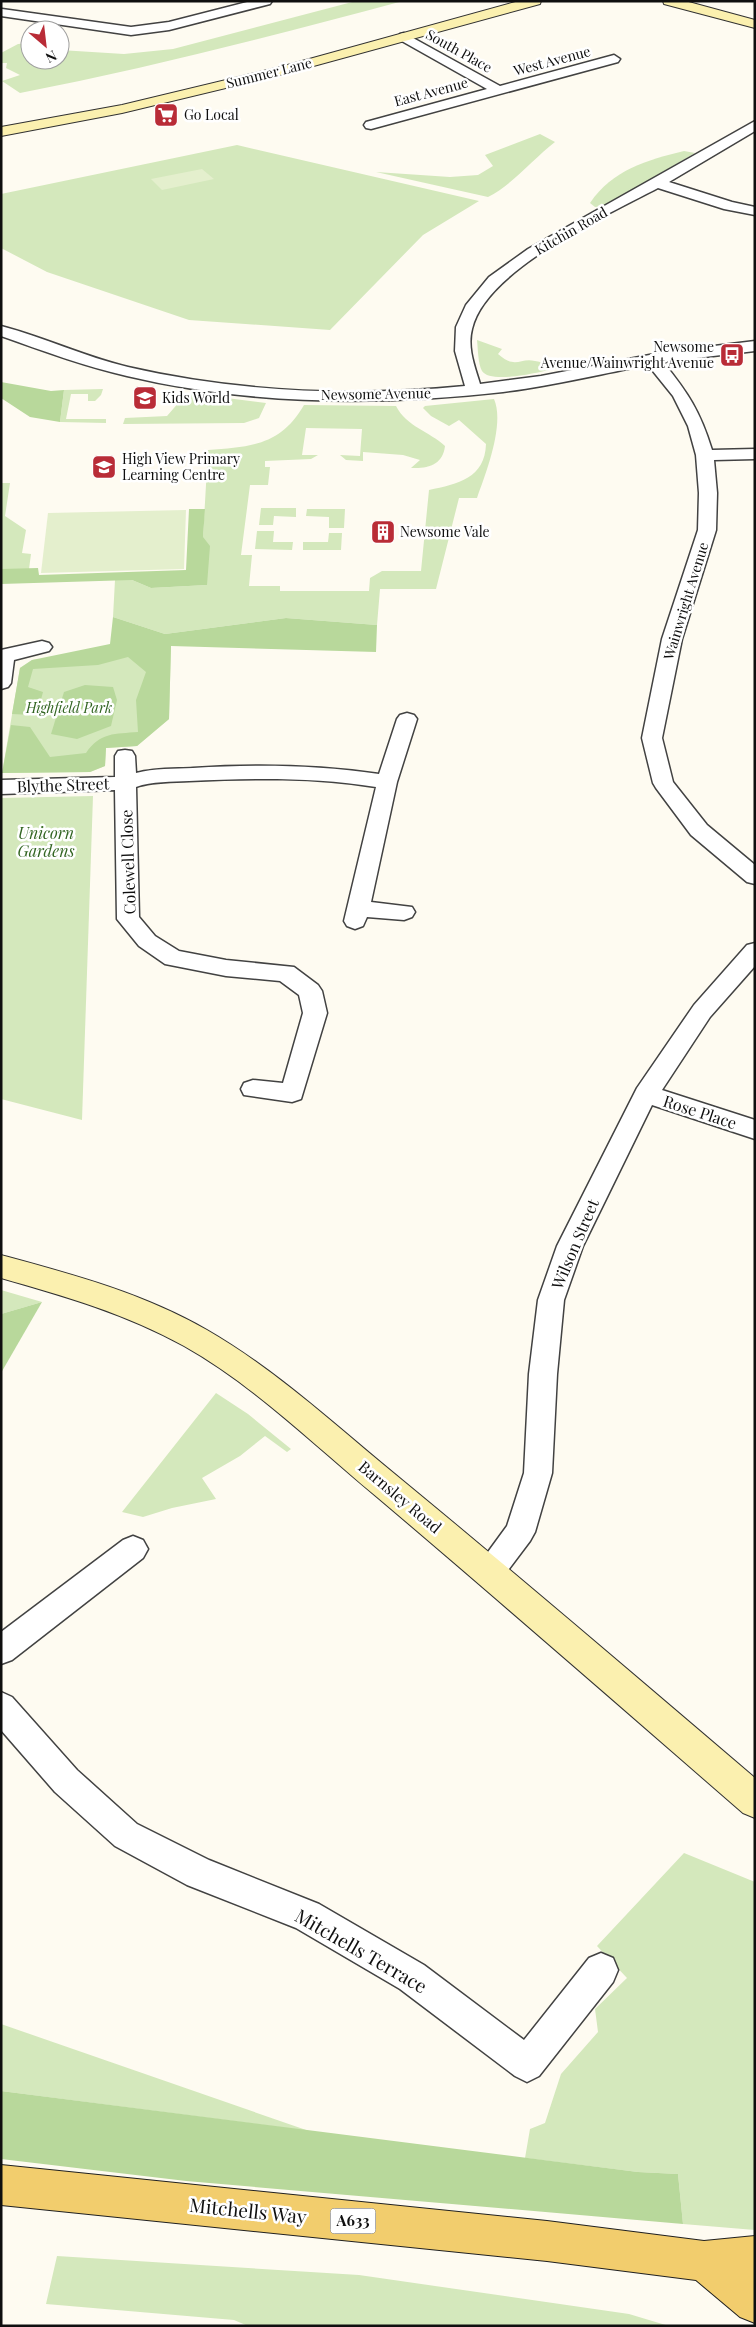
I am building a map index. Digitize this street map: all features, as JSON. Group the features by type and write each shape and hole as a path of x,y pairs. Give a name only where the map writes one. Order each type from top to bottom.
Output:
{"main road":[{"name":"Mitchells Way","path":"1,2185 547,2241 704,2261 755,2256"},
{"path":"704,2261 755,2302"}],"street":[{"path":"2,13 16,1"},
{"path":"2,13 131,31 169,26 266,1"},
{"name":"Summer Lane","path":"1,132 122,109 288,69 535,1"},
{"path":"669,1 755,24"},
{"name":"South Place","path":"404,37 499,91"},
{"name":"West Avenue","path":"499,91 614,60"},
{"name":"East Avenue","path":"371,126 499,91"},
{"name":"Kitchin Road","path":"474,390 463,355 462,337 471,310 484,291 501,274 584,222 658,182 755,124"},
{"path":"658,182 729,206 755,211"},
{"name":"Newsome Avenue","path":"1,331 71,355 130,372 212,385 295,395 405,395 474,390 569,376 652,359 755,346"},
{"name":"Wainwright Avenue","path":"652,359 681,396 696,426 704,455 708,493 707,530 672,639 652,738 663,783 699,830 755,877"},
{"path":"704,455 755,454"},
{"path":"1,683 3,656 42,646"},
{"path":"404,912 356,915 381,815 387,782 407,719"},
{"name":"Colewell Close","path":"125,756 128,919 146,941 173,958 226,968 286,973 310,990 315,1013 292,1093 253,1089"},
{"name":"Blythe Street","path":"1,787 126,784 141,778 274,771 367,778 387,782"},
{"name":"Wilson Street","path":"490,1572 520,1532 538,1473 551,1300 570,1246 646,1094 702,1011 751,958"},
{"name":"Rose Place","path":"646,1094 755,1130"},
{"name":"Barnsley Road","path":"1,1266 88,1293 166,1322 221,1354 262,1382 490,1572 755,1801"},
{"path":"1,1650 132,1549"},
{"name":"Mitchells Terrace","path":"1,1707 66,1781 126,1835 200,1873 307,1916 412,1977 527,2064 601,1970"}],"green space":[{"path":"356,1 403,1 212,50 20,93 2,81 20,75 6,68 7,63 1,63 1,53 18,44 20,44 20,70 70,70 70,51 124,54 173,49"},
{"path":"540,134 555,142 514,179 488,197 376,172 450,177 478,175 493,166 485,155"},
{"path":"237,145 479,201 423,235 330,330 189,320 47,272 1,248 1,194"},
{"path":"684,151 695,153 605,206 595,207 590,203 609,182 620,174 657,158"},
{"path":"202,169 214,179 162,190 151,179"},
{"path":"477,340 502,349 498,354 509,361 530,360 558,368 518,376 496,377 487,375 481,368"},
{"path":"1,382 51,391 64,390 60,422 30,417 1,398"},
{"path":"103,389 101,395 95,401 88,401 88,394 71,394 66,419 106,419 106,423 60,422 64,390"},
{"path":"187,393 266,403 259,418 244,423 123,424 125,418 167,416"},
{"path":"494,399 497,409 496,435 489,462 477,498 459,498 436,589 380,589 377,625 286,618 165,634 113,617 115,580 132,580 151,588 207,585 203,537 208,450 251,445 275,436 295,418 304,405 396,406 412,424 445,446 444,452 438,461 424,468 411,468 420,460 403,455 363,452 363,461 346,460 340,455 360,456 362,429 306,428 302,455 318,455 311,459 265,461 265,467 270,467 268,485 250,485 241,555 252,555 249,586 280,586 280,591 369,591 370,578 382,571 421,571 429,490 460,482 475,472 481,465 486,444 459,420 449,426 431,416 423,408 425,406"},
{"path":"1,483 10,483 5,516 26,530 22,553 31,554 29,569 1,569"},
{"path":"261,508 296,508 296,517 274,516 273,525 259,525"},
{"path":"189,509 205,509 203,537 210,546 207,585 151,588 132,580 1,584 1,569 38,568 39,575 186,570"},
{"path":"307,509 345,509 344,528 329,528 329,517 306,516"},
{"path":"186,510 184,569 41,573 48,513"},
{"path":"257,531 274,531 273,542 293,542 292,550 255,549"},
{"path":"329,533 342,533 341,550 303,550 303,542 328,542"},
{"path":"113,617 165,634 286,618 377,625 376,652 171,646 169,719 137,746 106,748 105,766 90,772 2,773 11,725 30,727 50,757 86,753 97,741 109,735 138,732 136,700 146,672 128,657 98,665 33,669 28,687 43,692 39,707 32,715 12,714 20,668 32,660 110,644"},
{"name":"Highfield Park","path":"171,646 169,719 137,746 106,748 105,766 90,772 2,773 20,668 32,660"},
{"path":"85,685 113,687 117,700 111,726 77,739 51,734 64,692"},
{"name":"Unicorn Gardens","path":"93,796 82,1120 1,1099 1,798"},
{"path":"1,1290 42,1302 1,1314"},
{"path":"42,1302 1,1373 1,1314"},
{"path":"216,1393 248,1414 291,1449 287,1452 265,1436 240,1456 202,1478 216,1499 172,1508 143,1517 122,1512"},
{"path":"684,1853 755,1882 755,2230 683,2224 678,2174 638,2172 525,2158 530,2129 545,2123 561,2074 598,2032 595,2009 627,1978 597,1946"},
{"path":"1,2024 309,2131 1,2091"},
{"path":"1,2091 638,2172 678,2174 683,2224 186,2181 1,2159"},
{"path":"57,2256 359,2275 629,2314 669,2326 248,2326 234,2320 46,2304"}],"place":[{"name":"Go Local","path":"166,115"},
{"name":"Newsome Avenue/Wainwright Avenue","path":"732,355"},
{"name":"Kids World","path":"145,398"},
{"name":"High View Primary Learning Centre","path":"104,467"},
{"name":"Newsome Vale","path":"383,532"}]}
